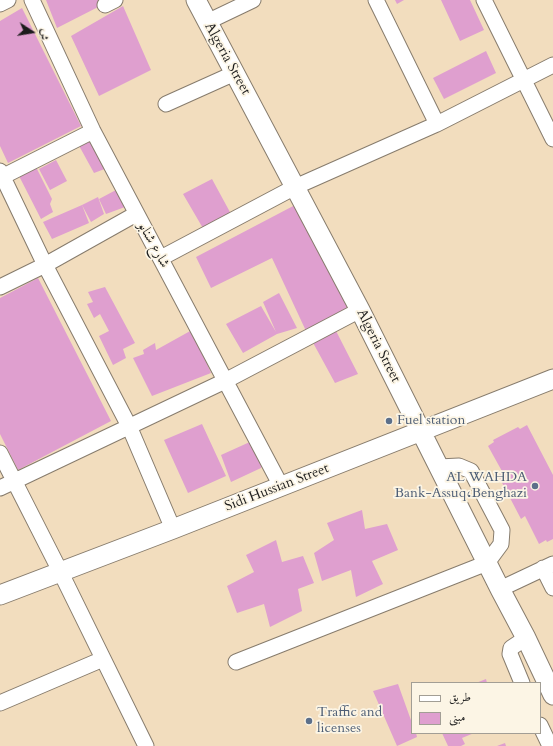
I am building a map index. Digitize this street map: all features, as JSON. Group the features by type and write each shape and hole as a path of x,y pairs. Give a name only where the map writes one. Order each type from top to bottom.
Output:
{"main road":[{"name":"Algeria Street","path":"196,0 360,310 526,638 548,695"},
{"name":"Sidi Hussian Street","path":"0,595 61,573 553,379"}],"street":[{"path":"0,4 8,0"},
{"name":"شارع شنابو","path":"32,0 93,131 281,486"},
{"path":"207,22 253,0"},
{"path":"376,0 437,124"},
{"path":"484,0 553,139"},
{"path":"161,258 294,187 437,124 553,65"},
{"path":"166,104 235,73"},
{"path":"93,131 1,175 45,265 129,426 173,529"},
{"path":"0,286 45,265 136,214"},
{"path":"0,488 225,381 360,310"},
{"path":"0,453 146,746"},
{"path":"236,662 487,562 501,544 502,530 471,471 459,466 439,467"},
{"path":"500,589 548,566 553,588"},
{"path":"522,682 510,651 511,648 526,638"},
{"path":"0,703 103,659"},
{"path":"541,727 550,746"}],"building":[{"path":"46,0 102,0 104,4 57,28"},
{"path":"395,0 404,0 397,4"},
{"path":"441,0 470,0 484,30 460,41"},
{"path":"123,6 151,70 99,96 71,36"},
{"path":"22,8 81,126 8,163 0,146 0,21"},
{"path":"486,51 496,73 444,99 433,78"},
{"path":"93,135 110,167 94,173 77,142"},
{"path":"56,160 67,181 50,190 39,169"},
{"path":"36,167 52,199 50,204 53,212 41,219 19,176"},
{"path":"212,179 231,214 204,230 183,194"},
{"path":"116,190 125,207 106,214 99,199"},
{"path":"98,197 104,214 91,222 82,205"},
{"path":"297,204 350,308 306,331 272,258 211,288 196,257"},
{"path":"82,205 89,223 52,239 43,222"},
{"path":"38,278 111,421 18,470 0,434 0,298"},
{"path":"105,287 135,343 123,349 126,358 113,365 99,336 109,331 100,314 94,318 87,304 93,302 88,292"},
{"path":"279,293 297,328 277,334 243,353 226,324 261,306 276,332 263,302"},
{"path":"334,327 358,374 335,383 311,339"},
{"path":"192,330 211,373 152,396 133,358 144,354 143,350 155,343 156,350"},
{"path":"202,424 226,476 188,493 164,440"},
{"path":"527,425 553,475 553,539 547,542 546,540 539,544 525,516 521,519 498,475 503,473 488,446 494,442 493,440 518,427 520,429"},
{"path":"252,441 263,461 261,468 231,482 221,455"},
{"path":"362,510 365,529 387,524 398,550 372,561 383,584 356,597 351,570 322,581 314,553 334,540 327,523"},
{"path":"276,540 282,562 303,556 314,583 298,589 302,611 270,627 264,604 237,613 227,586 254,572 246,555"},
{"path":"486,679 487,682 478,682"},
{"path":"398,684 411,720 411,734 416,734 417,737 397,746 373,691"},
{"path":"442,734 472,734 462,738 465,744 461,746 448,746"},
{"path":"505,743 506,746 497,746"}],"place":[{"name":"Fuel station","path":"389,421"},
{"name":"AL WAHDA Bank-Assuq،Benghazi","path":"535,486"},
{"name":"Traffic and licenses","path":"309,721"}]}
